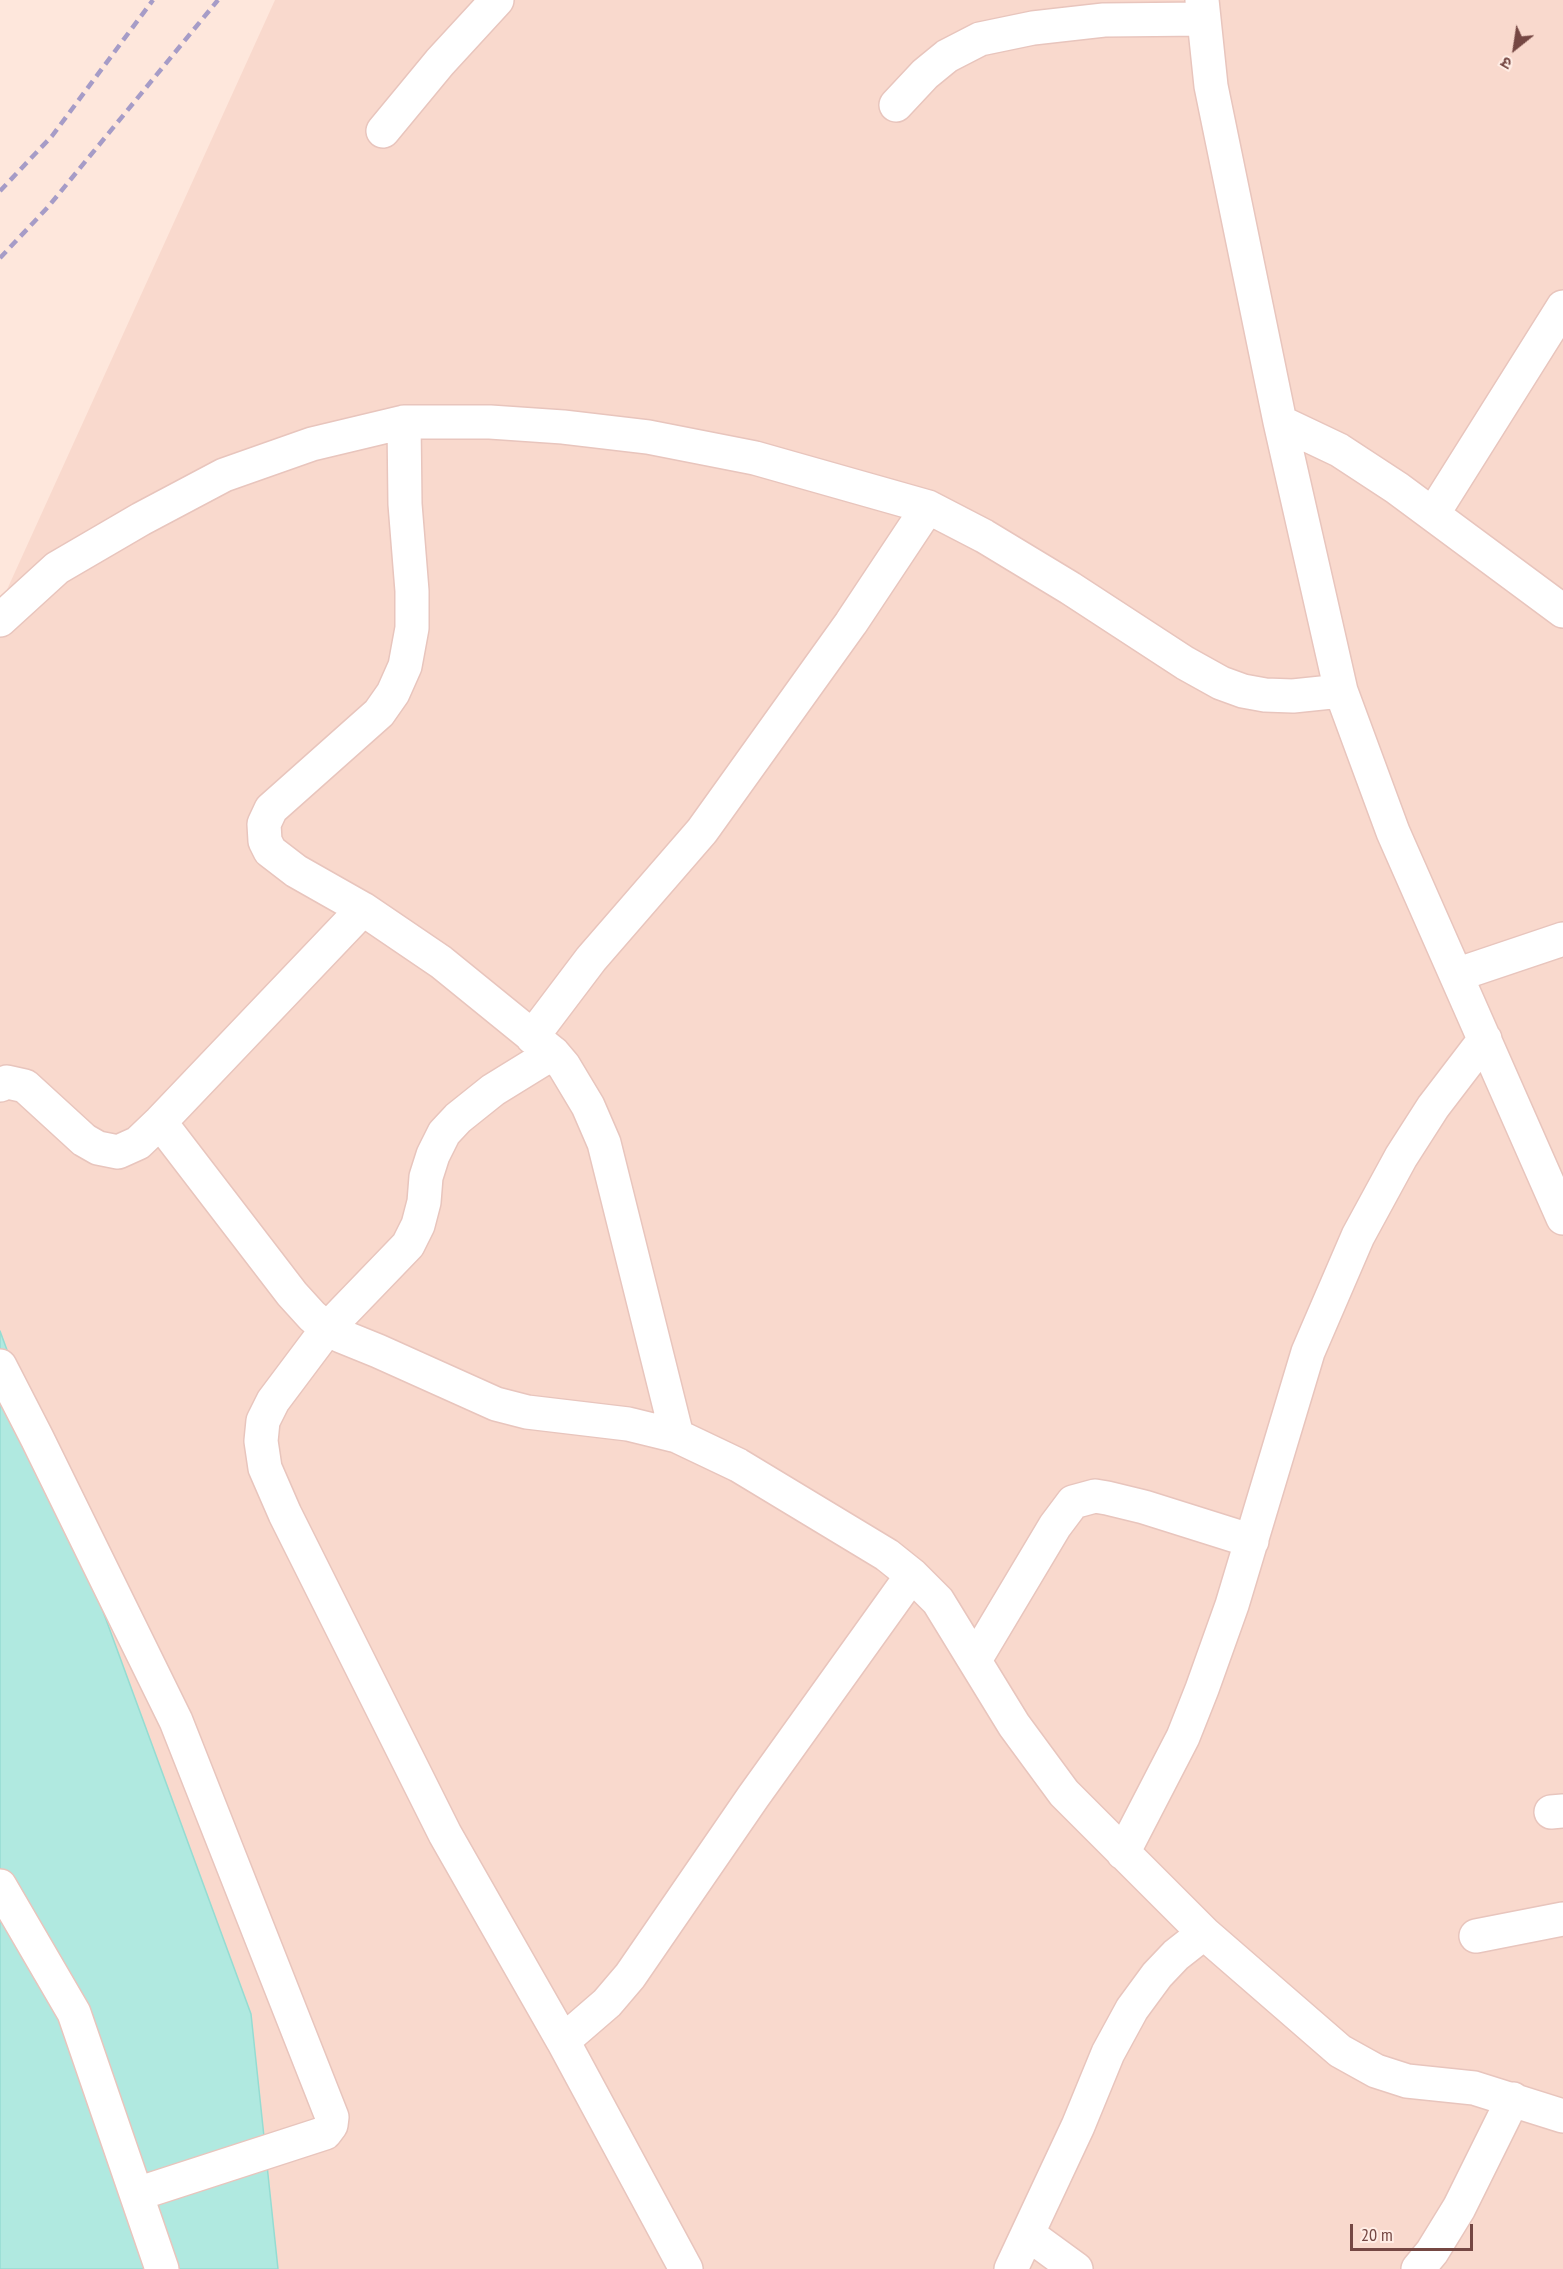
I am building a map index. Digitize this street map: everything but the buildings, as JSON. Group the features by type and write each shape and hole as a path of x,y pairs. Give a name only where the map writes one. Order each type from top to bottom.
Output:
{"street":[{"path":"382,131 497,0"},
{"path":"897,105 925,74 947,56 980,39 1033,28 1203,10 1211,86 1280,422 1341,691 1393,832 1563,1218"},
{"path":"1433,514 1563,307"},
{"path":"0,620 57,568 141,519 224,475 312,444 404,422 490,422 563,427 648,437 755,458 928,507 984,536 1070,588 1185,663 1221,682 1243,691 1265,695 1293,696 1341,691"},
{"path":"404,422 405,504 412,591 412,628 405,666 393,693 379,713 271,809 264,824 265,841 270,851 296,871 363,909 441,962 542,1045 573,1081 604,1143 676,1436"},
{"path":"1280,422 1339,450 1433,514 1563,611"},
{"path":"686,2269 563,2041 444,1834 285,1514 265,1468 261,1441 263,1421 273,1401 327,1329 408,1245 418,1225 424,1202 426,1177 433,1155 444,1133 458,1118 493,1090 542,1045 591,959 702,831 851,623 928,507"},
{"path":"0,1085 7,1082 25,1086 84,1140 98,1148 118,1152 138,1143 363,909"},
{"path":"1456,975 1563,939"},
{"path":"1123,1853 1194,1711 1226,1625 1308,1352 1358,1236 1401,1157 1433,1107 1485,1038"},
{"path":"160,1122 292,1294 327,1329 496,1404 527,1412 628,1424 676,1436 738,1465 887,1556 912,1575 938,1601 1014,1725 1064,1793 1204,1933 1340,2051 1376,2071 1407,2081 1474,2088 1563,2116"},
{"path":"0,1366 38,1438 176,1721 332,2117 331,2125 325,2133 137,2194"},
{"path":"975,1660 1055,1526 1073,1502 1089,1497 1107,1498 1252,1540"},
{"path":"563,2041 607,2003 630,1977 753,1797 912,1575"},
{"path":"0,1886 74,2013 162,2269"},
{"path":"1476,1936 1563,1919"},
{"path":"1011,2269 1078,2126 1108,2054 1132,2009 1157,1975 1176,1955 1204,1933"},
{"path":"1418,2269 1432,2252 1459,2208 1513,2099"},
{"path":"1028,2234 1076,2269"}],"shaded area":[{"path":"275,0 1563,0 1563,2269 0,2269 0,605"}],"water":[{"path":"0,1331 251,2014 278,2269 0,2269"}],"railway":[{"path":"0,191 52,136 153,0"},
{"path":"0,258 48,207 218,0"}]}
